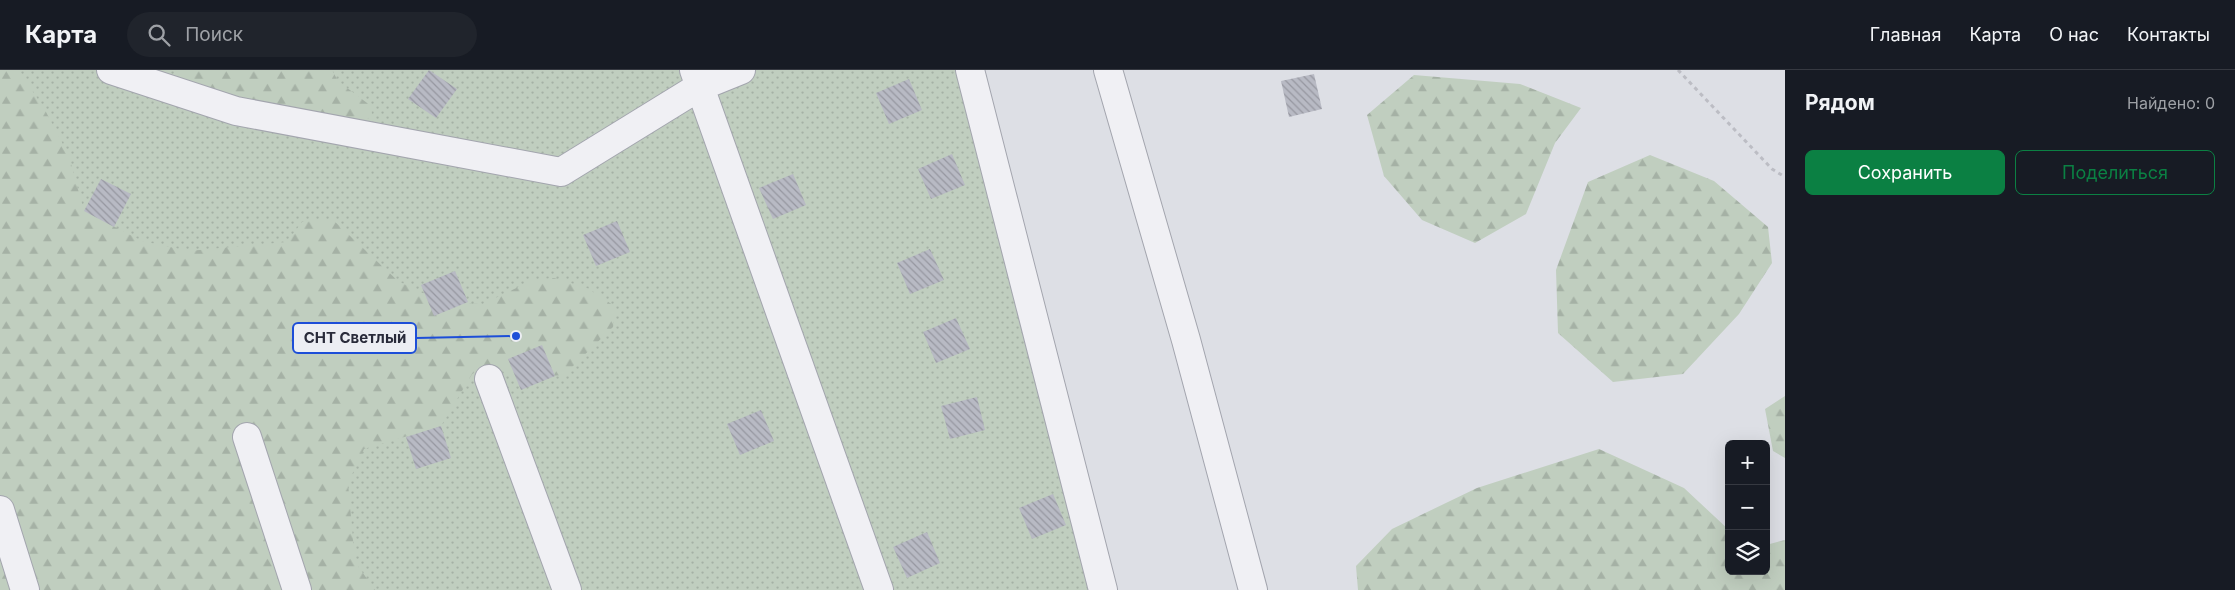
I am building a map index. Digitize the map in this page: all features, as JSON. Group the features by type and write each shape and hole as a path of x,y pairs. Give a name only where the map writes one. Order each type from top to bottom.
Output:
{"lane":[{"path":"111,70 236,111 561,172 696,78 741,70"},
{"path":"970,70 1103,590"},
{"path":"1108,70 1186,340 1253,590"},
{"path":"696,78 879,590"},
{"path":"489,379 566,590"},
{"path":"247,437 297,590"},
{"path":"0,510 25,590"}],"path":[{"path":"1678,70 1772,169 1785,177"}],"green space":[{"path":"0,70 963,70 1097,590 0,590"},
{"path":"0,70 19,70 46,112 69,156 84,211 142,241 189,251 287,242 302,222 332,219 398,281 443,303 483,304 533,280 554,278 587,288 616,307 613,327 564,375 515,378 495,366 474,371 441,426 364,449 348,483 355,562 375,590 5,590 0,585"},
{"path":"178,70 332,70 338,81 371,106 372,115 364,122 345,116 314,114 188,88"},
{"path":"1414,75 1520,84 1581,108 1555,143 1526,214 1475,243 1422,220 1384,176 1367,115"},
{"path":"1650,155 1714,181 1768,227 1772,263 1739,314 1683,374 1613,382 1558,333 1556,270 1588,182"},
{"path":"1785,396 1785,458 1773,451 1765,409"},
{"path":"1599,449 1684,488 1725,526 1725,575 1770,575 1770,544 1785,540 1785,590 1358,590 1356,566 1392,529 1477,488"}],"building":[{"path":"429,70 457,89 436,118 408,99"},
{"path":"1314,74 1322,109 1289,117 1281,81"},
{"path":"909,79 922,110 889,124 876,93"},
{"path":"952,154 965,185 931,199 918,169"},
{"path":"793,174 806,205 773,219 759,188"},
{"path":"101,179 131,194 114,227 84,211"},
{"path":"617,221 630,252 596,266 583,235"},
{"path":"930,249 944,280 910,294 897,263"},
{"path":"455,271 468,302 434,316 421,285"},
{"path":"956,318 970,349 936,363 923,332"},
{"path":"542,345 555,376 521,390 508,359"},
{"path":"977,397 985,430 950,439 941,406"},
{"path":"761,410 774,441 740,455 727,424"},
{"path":"441,426 451,458 416,469 406,437"},
{"path":"1053,494 1066,525 1032,539 1019,508"},
{"path":"927,532 940,563 907,578 893,547"}],"place":[{"name":"СНТ Светлый","path":"516,336"}]}
